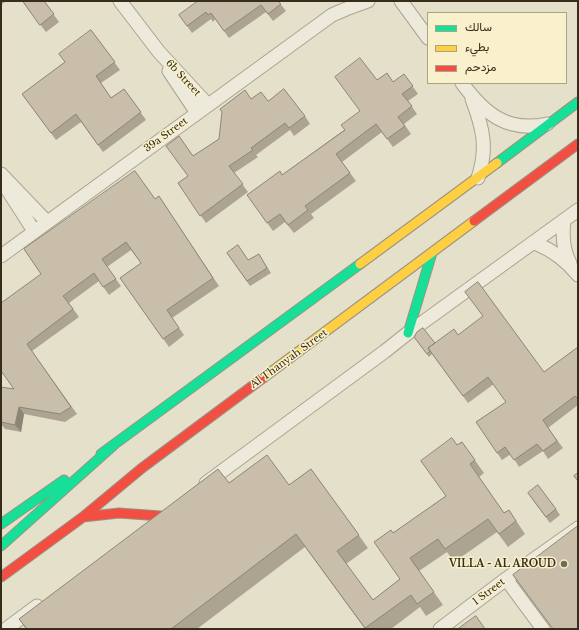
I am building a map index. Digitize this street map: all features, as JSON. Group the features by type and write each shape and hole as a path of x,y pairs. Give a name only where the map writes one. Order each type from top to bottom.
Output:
{"main road":[{"path":"1,524 114,445 478,178 578,102"},
{"name":"Al Thanyah Street","path":"1,577 83,517 142,468 578,144"},
{"path":"408,333 432,253"},
{"path":"1,546 114,445"},
{"path":"83,517 119,513 165,513"}],"street":[{"name":"6b Street","path":"120,1 158,52 208,105"},
{"name":"39a Street","path":"332,15 343,1"},
{"name":"39a Street","path":"1,256 332,15 368,1"},
{"path":"401,1 427,37"},
{"name":"6b Street","path":"158,52 170,73 197,113"},
{"path":"463,84 471,96 490,114 500,120 513,125 526,126 538,126 551,123"},
{"path":"471,96 483,130 484,143 482,167 478,178"},
{"path":"1,176 47,222"},
{"path":"1,176 9,192 34,231"},
{"path":"193,492 408,333 578,210"},
{"path":"564,221 562,231 565,250 575,271"},
{"path":"535,242 559,255 575,271"},
{"path":"143,529 165,513"},
{"name":"1 Street","path":"440,629 506,579 578,528"},
{"path":"506,579 543,629"},
{"path":"6,629 50,597"}],"building":[{"path":"23,1 44,1 54,14 40,25"},
{"path":"198,1 278,1 281,4 268,14 261,5 224,31 211,13 208,15 206,12 187,26 179,15"},
{"path":"91,30 115,62 96,76 111,98 124,89 141,112 98,145 76,114 51,133 22,94 65,62 59,54"},
{"path":"360,58 377,80 387,73 393,82 404,74 413,86 402,94 412,106 398,117 405,126 387,139 376,124 336,154 350,173 305,206 308,210 288,225 280,214 267,223 247,195 280,171 282,175 345,130 341,125 360,111 335,77"},
{"path":"284,89 305,116 289,128 285,123 251,148 253,150 229,166 243,184 200,216 178,183 188,176 166,146 179,136 193,156 219,139 222,112 220,109 245,90 251,99 261,92 268,101"},
{"path":"135,171 155,199 159,196 213,278 167,310 179,328 163,339 120,278 141,263 126,242 102,259 116,279 103,287 94,273 63,296 73,309 27,344 71,407 60,414 19,407 15,425 1,422 1,387 14,389 1,371 1,303 41,274 24,249"},
{"path":"238,245 248,260 259,254 267,268 247,281 227,253"},
{"path":"478,282 544,372 578,347 578,399 575,396 543,420 557,441 543,451 537,444 514,460 505,447 497,453 476,422 506,402 488,377 463,396 428,348 454,329 458,335 483,316 465,292"},
{"path":"423,328 435,343 428,348 430,351 427,354 414,337 417,332"},
{"path":"452,438 457,445 462,442 475,460 470,464 504,513 509,510 516,521 499,534 488,519 445,549 438,539 410,558 434,592 417,604 411,595 365,628 296,534 171,629 27,629 19,619 218,469 229,483 267,455 289,485 311,469 359,535 337,551 373,600 400,579 374,542 391,530 393,533 446,496 421,461"},
{"path":"578,473 578,481 574,476"},
{"path":"538,485 556,509 546,517 528,493"},
{"name":"VILLA - AL AROUD","path":"578,526 578,629 553,629 513,575"},
{"path":"476,616 485,629 458,629"}],"traffic: fast":[{"path":"497,163 578,102"},
{"path":"408,333 432,253"},
{"path":"101,454 360,264"},
{"path":"1,546 114,445"},
{"path":"1,524 64,480"}],"traffic: slow":[{"path":"360,264 497,163"},
{"path":"263,378 474,221"}],"traffic: jam":[{"path":"474,221 578,144"},
{"path":"1,577 83,517 142,468 263,378"},
{"path":"83,517 119,513 161,516"}],"place":[{"name":"VILLA - AL AROUD","path":"564,564"}]}
